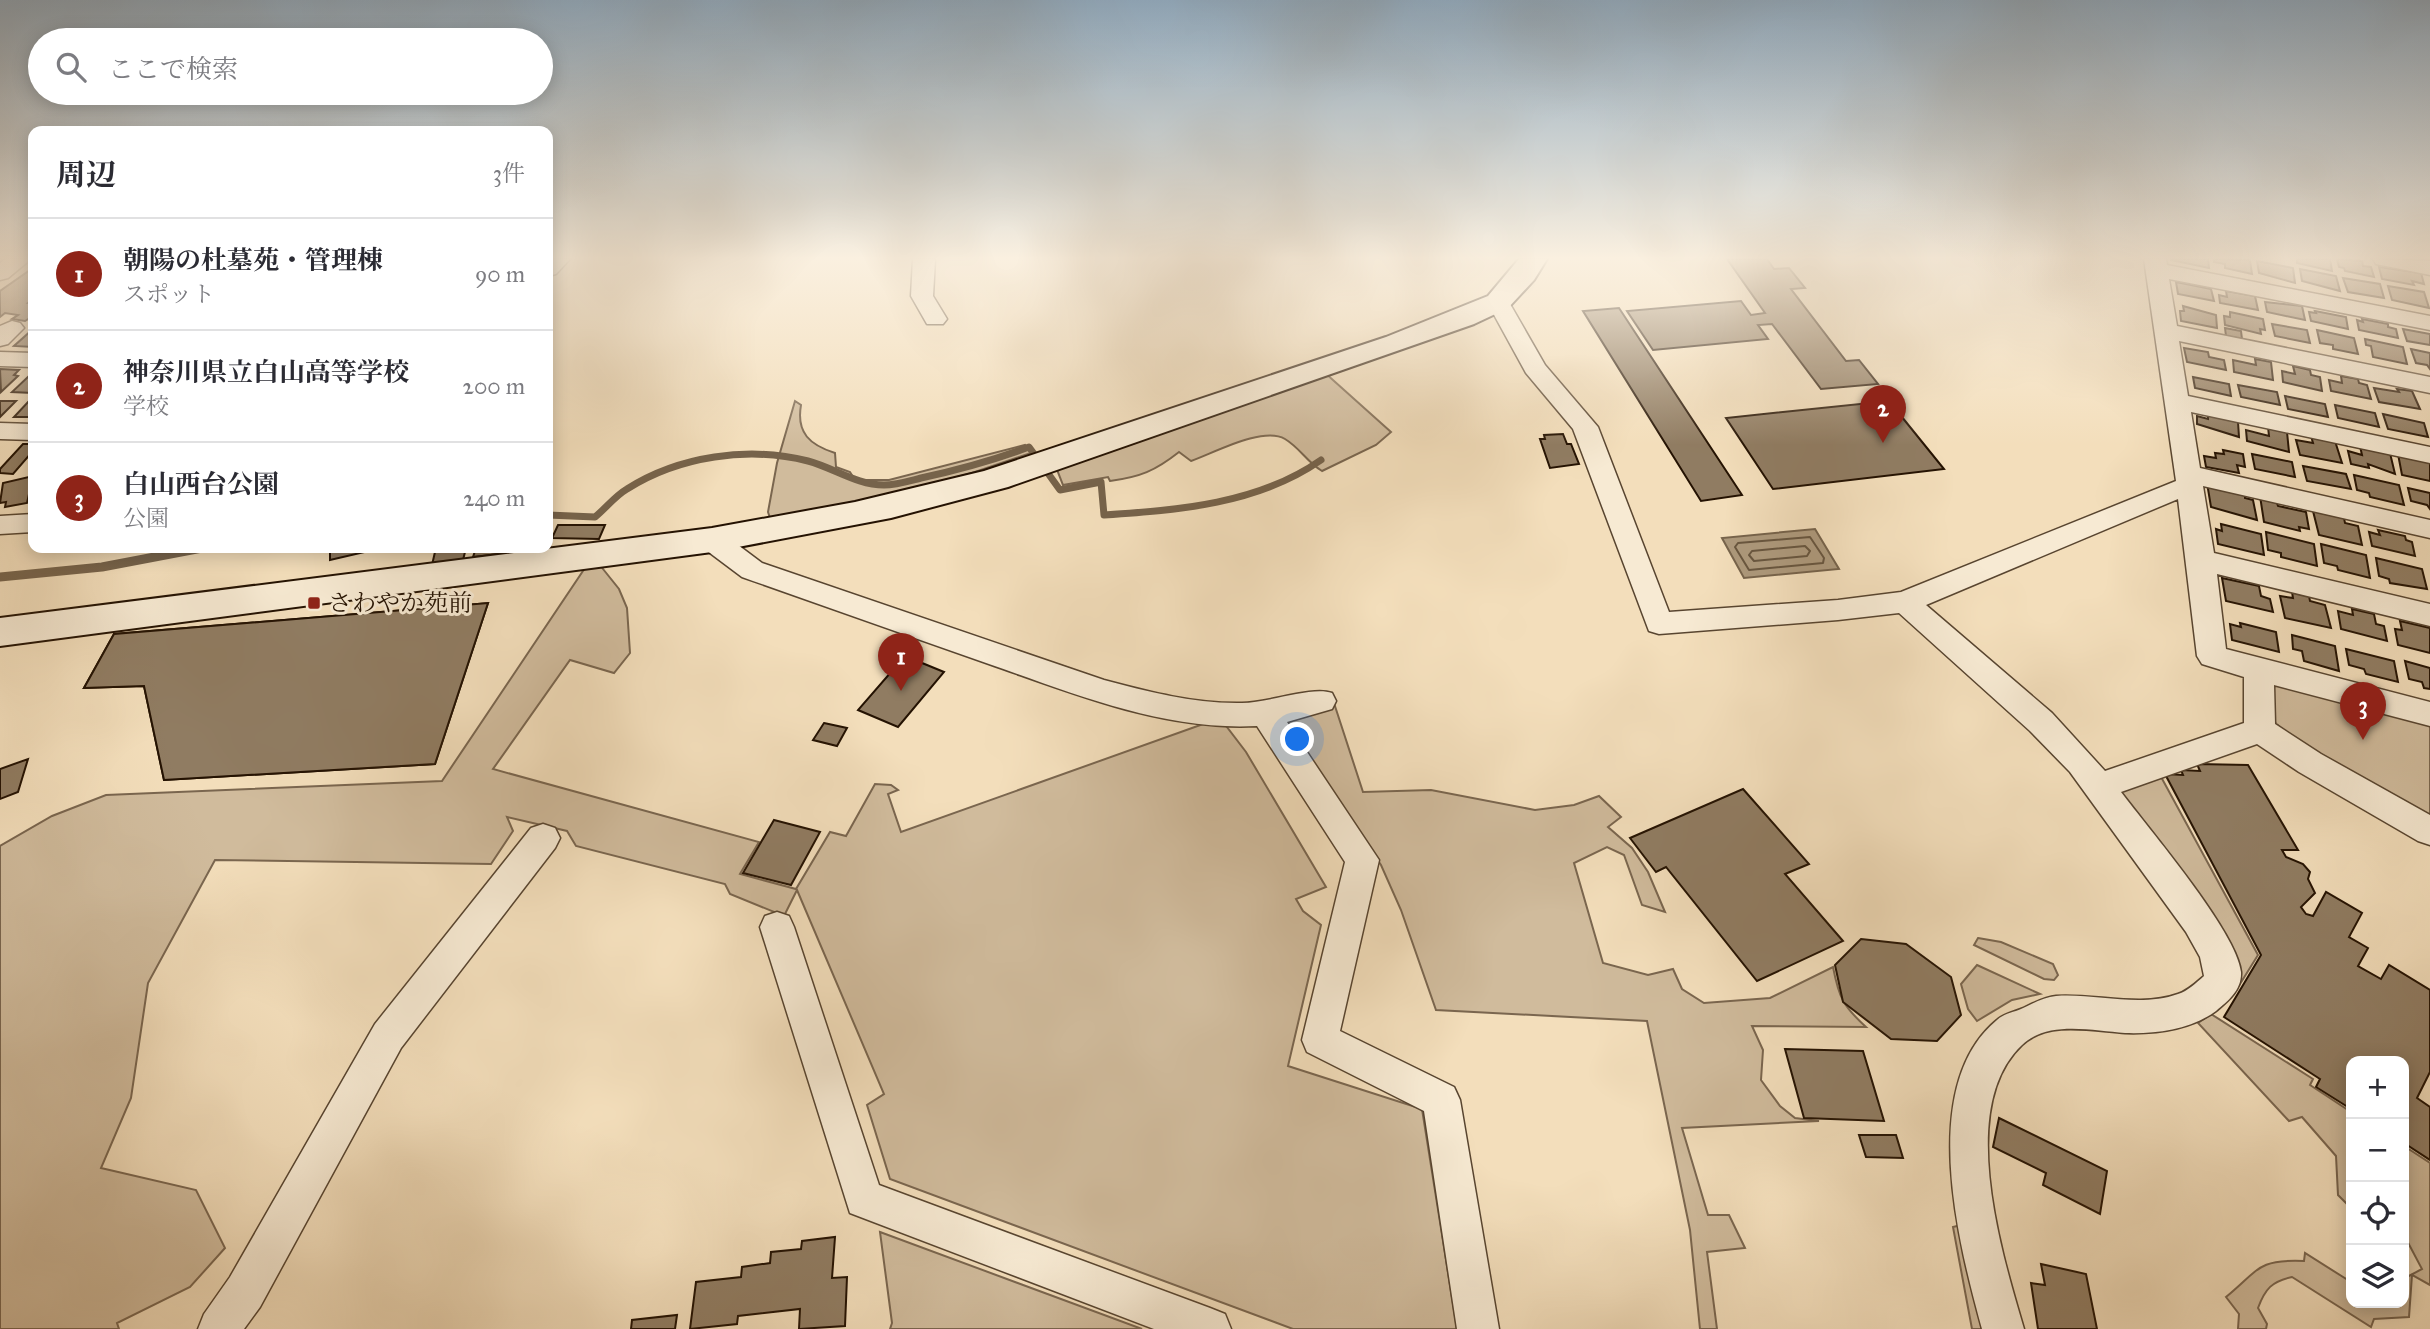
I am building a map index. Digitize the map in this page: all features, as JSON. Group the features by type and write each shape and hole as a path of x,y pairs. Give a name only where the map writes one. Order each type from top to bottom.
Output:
{"street":[{"path":"0,632 712,540 865,513 996,479 1396,343 1451,321"},
{"path":"1509,321 1535,368 1585,427 1659,624 1905,603 2164,494 2188,480 2430,529"},
{"path":"2165,321 2201,560 2212,656 2430,714"},
{"path":"2166,331 2430,385"},
{"path":"0,359 28,360"},
{"path":"2177,401 2430,455"},
{"path":"0,431 28,432"},
{"path":"0,525 28,523"},
{"path":"712,540 752,570 1101,691 1187,711 1265,714 1321,701"},
{"path":"2201,560 2430,615"},
{"path":"1905,603 2041,722 2100,786 2198,921 2216,952 2223,973 2220,986 2193,1005 2160,1016 2052,1013 2018,1027 1996,1045 1979,1072 1970,1105 1970,1180 1983,1263 2003,1329"},
{"path":"2259,670 2260,730"},
{"path":"1265,714 1362,860 1320,1040 1441,1100 1478,1329"},
{"path":"2100,786 2260,730"},
{"path":"2260,730 2310,763 2430,831"},
{"path":"219,1329 245,1292 388,1036 543,838"},
{"path":"777,927 864,1199 1210,1329"}],"shaded area":[{"path":"1324,372 1391,432 1376,445 1322,471 1285,439 1264,436 1238,442 1191,461 1179,452 1155,468 1130,477 1110,481 1108,477 1063,485 1056,467"},
{"path":"795,401 801,405 801,423 807,436 818,446 835,453 836,467 850,472 855,480 889,480 1025,445 1031,453 972,473 885,496 770,518 768,512 777,463"},
{"path":"599,564 619,589 627,608 630,653 614,673 570,660 493,769 759,842 740,874 796,889 830,832 846,836 875,784 891,785 898,790 888,794 901,832 1220,718 1246,752 1326,887 1296,899 1303,911 1321,925 1288,1066 1422,1109 1457,1329 1293,1329 890,1179 867,1105 884,1094 797,890 784,916 730,894 725,884 576,846 567,831 507,817 513,831 491,864 215,860 148,983 131,1098 101,1168 196,1190 225,1248 190,1287 117,1323 119,1329 0,1329 0,846 52,816 106,795 442,781 587,565"},
{"path":"2270,676 2430,717 2430,822 2319,761 2272,720"},
{"path":"1333,700 1363,792 1431,790 1535,810 1574,805 1599,796 1621,817 1608,827 1632,848 1648,872 1665,912 1642,905 1624,855 1607,847 1574,863 1603,963 1648,975 1673,969 1682,989 1704,1003 1770,998 1833,967 1843,1001 1866,1027 1752,1026 1763,1050 1761,1080 1780,1106 1795,1118 1819,1121 1682,1128 1708,1215 1729,1215 1745,1248 1707,1252 1717,1329 1700,1329 1690,1230 1647,1021 1436,1010 1401,910 1381,865 1286,726 1294,715"},
{"path":"2160,775 2258,955 2235,992 2112,794"},
{"path":"1978,938 2001,942 2053,964 2058,975 2054,980 2044,979 1974,945"},
{"path":"1977,965 2040,994 2012,1000 1977,1021 1968,1009 1961,984"},
{"path":"2211,1014 2313,1079 2310,1085 2346,1109 2346,1203 2338,1195 2336,1156 2302,1117 2289,1121 2198,1023"},
{"path":"2409,1149 2430,1163 2430,1285 2412,1275 2409,1317 2374,1319 2371,1327 2292,1277 2274,1284 2263,1296 2258,1308 2267,1324 2266,1329 2238,1329 2239,1314 2226,1297 2267,1264 2304,1261 2305,1253 2346,1279 2346,1308 2409,1308 2409,1276 2422,1269 2409,1244"},
{"path":"1965,1224 1994,1329 1972,1329 1953,1227"},
{"path":"880,1232 1142,1329 890,1329 892,1323"}],"water":[{"path":"1815,529 1839,569 1744,578 1722,538"}],"building":[{"path":"1589,321 1628,321 1742,495 1701,501"},
{"path":"1634,321 1815,321 1846,361 1859,360 1878,384 1821,389 1772,324 1758,325 1768,339 1653,350"},
{"path":"2181,321 2216,321 2217,328"},
{"path":"2225,321 2263,321 2265,330 2260,329 2261,334 2225,325"},
{"path":"2311,321 2347,321 2348,329"},
{"path":"2357,321 2388,324 2388,327 2396,329 2398,338 2359,330"},
{"path":"2272,324 2307,330 2310,343 2275,336"},
{"path":"2225,328 2241,331 2242,339 2226,336"},
{"path":"2403,329 2430,334 2430,345 2407,341"},
{"path":"2317,330 2354,338 2358,354 2333,349 2333,345 2320,343"},
{"path":"28,333 28,347 14,346"},
{"path":"2365,339 2403,347 2407,364 2373,357 2371,346 2366,345"},
{"path":"2184,348 2208,352 2209,357 2224,360 2226,370 2187,362"},
{"path":"2411,349 2430,353 2430,369 2427,365 2416,363"},
{"path":"2255,359 2271,362 2273,380 2234,372 2233,360 2256,365"},
{"path":"2293,366 2310,370 2311,375 2320,377 2322,391 2283,382 2282,371 2295,374"},
{"path":"0,369 19,370 14,375 18,376 1,392"},
{"path":"2341,376 2358,379 2359,383 2367,385 2371,399 2331,391 2329,380 2342,383"},
{"path":"28,377 28,393 12,392"},
{"path":"2193,377 2229,384 2231,396 2195,388"},
{"path":"2238,385 2277,392 2280,405 2241,397"},
{"path":"2374,388 2412,391 2420,409 2379,402"},
{"path":"2285,396 2325,404 2328,417 2288,409"},
{"path":"0,401 16,401 0,417"},
{"path":"1889,401 1944,469 1773,489 1726,418"},
{"path":"28,402 28,417 14,417"},
{"path":"2335,405 2375,413 2379,427 2338,418"},
{"path":"2208,414 2238,422 2239,437 2197,424 2197,416 2208,419"},
{"path":"2383,414 2424,423 2428,437 2388,429"},
{"path":"2268,427 2287,432 2289,452 2247,441 2246,430 2269,436"},
{"path":"1563,434 1567,444 1571,444 1579,464 1550,468 1540,439 1545,439 1544,435"},
{"path":"2311,436 2335,441 2342,463 2300,455 2296,440 2313,443"},
{"path":"23,444 28,444 28,457 13,474 0,473 0,469"},
{"path":"2360,446 2390,453 2395,474 2368,464 2369,468 2351,464 2348,451 2362,455"},
{"path":"2223,450 2243,454 2245,467 2237,465 2239,473 2206,467 2204,456 2216,458 2215,453 2224,454"},
{"path":"2252,454 2292,462 2295,477 2255,469"},
{"path":"2398,454 2430,462 2430,481 2402,475"},
{"path":"2303,466 2346,474 2351,489 2307,481"},
{"path":"2354,475 2399,485 2404,505 2370,497 2369,493 2357,490"},
{"path":"28,477 27,503 5,507 6,502 0,503 3,483"},
{"path":"2207,483 2245,494 2245,498 2253,500 2257,520 2211,507"},
{"path":"2408,488 2430,493 2430,509 2427,505 2411,501"},
{"path":"2260,496 2276,500 2278,506 2306,512 2309,529 2299,527 2300,531 2264,522"},
{"path":"2313,511 2344,518 2345,523 2358,526 2362,545 2319,535"},
{"path":"2221,524 2261,534 2264,555 2218,544 2216,529 2222,531"},
{"path":"558,525 605,525 599,539 553,538"},
{"path":"2378,530 2405,536 2406,540 2412,542 2415,556 2372,546 2369,532 2380,535"},
{"path":"2266,532 2314,544 2317,566 2281,557 2281,553 2268,550"},
{"path":"2321,544 2366,555 2370,578 2338,570 2337,566 2324,563"},
{"path":"330,553 360,553 330,560"},
{"path":"435,553 465,553 463,560 432,565"},
{"path":"474,553 506,553 473,557"},
{"path":"2376,558 2422,569 2427,589 2390,583 2389,579 2379,576"},
{"path":"2222,578 2259,586 2261,596 2270,599 2273,612 2226,601"},
{"path":"2292,592 2309,596 2310,601 2325,605 2331,628 2285,618 2280,596 2293,598"},
{"path":"488,603 435,764 164,780 144,686 84,688 114,634","holes":["397,650 371,713 249,722 221,668 226,662"]},
{"path":"488,603 435,764 164,780 144,686 84,688 114,634"},
{"path":"2352,609 2374,614 2376,624 2384,626 2387,641 2341,629 2338,611 2353,615"},
{"path":"2400,621 2430,628 2430,653 2398,645 2395,629 2402,630"},
{"path":"2240,623 2276,632 2279,652 2232,640 2230,624 2241,627"},
{"path":"2292,635 2335,646 2339,671 2304,661 2302,651 2293,649"},
{"path":"2346,649 2394,661 2398,682 2366,674 2364,669 2349,665"},
{"path":"905,656 944,672 898,727 858,710"},
{"path":"2405,661 2430,668 2430,689 2424,688 2422,682 2409,679"},
{"path":"824,723 847,728 837,746 813,740"},
{"path":"28,759 18,792 0,799 0,769"},
{"path":"2197,764 2248,765 2298,850 2282,850 2286,857 2303,864 2310,872 2308,879 2315,893 2301,907 2306,914 2313,916 2326,892 2362,913 2349,937 2368,948 2358,966 2381,979 2389,965 2430,990 2430,1072 2417,1098 2430,1107 2430,1160 2409,1146 2409,1056 2346,1056 2346,1106 2316,1087 2320,1079 2224,1017 2261,955 2165,774 2183,775 2181,770 2200,771"},
{"path":"1743,789 1809,864 1785,874 1843,941 1757,981 1666,867 1656,872 1630,838"},
{"path":"774,820 820,832 791,885 743,873"},
{"path":"1861,939 1906,944 1951,977 1961,1015 1937,1041 1891,1039 1843,1002 1835,965"},
{"path":"1785,1049 1863,1051 1884,1121 1804,1118"},
{"path":"1999,1118 2107,1171 2100,1214 2043,1185 2046,1173 1993,1147"},
{"path":"1859,1135 1896,1135 1903,1158 1866,1157"},
{"path":"835,1237 832,1278 847,1277 845,1326 799,1329 800,1309 738,1316 737,1324 690,1329 696,1282 741,1277 742,1267 770,1263 771,1252 801,1249 802,1241"},
{"path":"2041,1264 2086,1274 2097,1329 2038,1329 2031,1283 2045,1285"},
{"path":"677,1315 675,1329 631,1329 632,1320"}],"waterway":[{"path":"553,515 595,517 623,492 647,478 691,462 738,455 762,454 808,461 855,479 884,485 962,468 1029,447 1060,490 1101,482 1104,515 1217,502 1271,486 1297,475 1321,460"},
{"path":"0,577 102,567 176,553"}],"place":[{"name":"神奈川県立白山高等学校","path":"1883,443"},
{"name":"さわやか苑前","path":"314,603"},
{"name":"朝陽の杜墓苑・管理棟","path":"901,691"},
{"name":"白山西台公園","path":"2363,740"}]}
